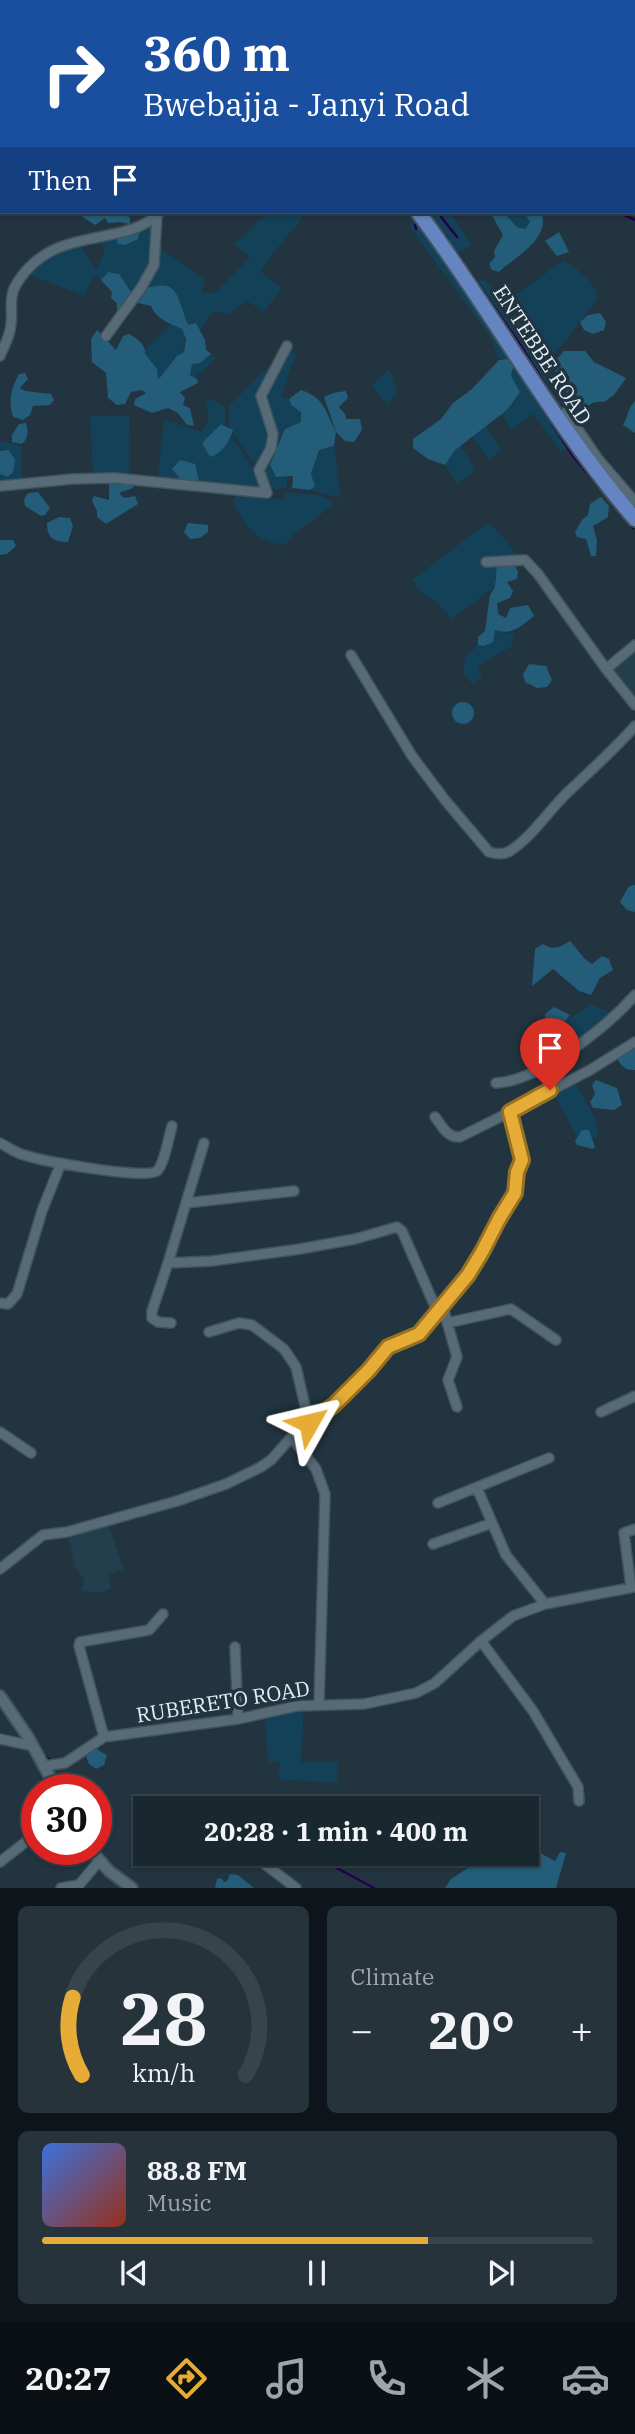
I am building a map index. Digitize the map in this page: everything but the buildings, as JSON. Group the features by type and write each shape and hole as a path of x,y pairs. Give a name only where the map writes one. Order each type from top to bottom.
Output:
{"main road":[{"name":"ENTEBBE ROAD","path":"419,214 484,304 579,449 635,519"}],"street":[{"path":"0,356 11,330 12,292 28,269 50,252 70,242 141,226 158,214"},
{"path":"106,336 154,265 159,214"},
{"path":"0,486 115,478 267,494 259,470 271,448 273,434 261,396 287,346"},
{"path":"566,412 598,459 635,502"},
{"path":"486,562 525,560 635,705"},
{"path":"606,669 635,645"},
{"path":"351,655 421,769 489,852 497,855 507,853 524,840 566,793 619,745 635,726"},
{"path":"496,1083 507,1082 551,1063 576,1048 635,995"},
{"path":"435,1117 446,1132 454,1138 460,1137 590,1070 635,1042"},
{"path":"0,1569 48,1534 67,1532 177,1502 226,1484 261,1467 309,1423 334,1405 375,1364 384,1350 419,1334 468,1275 515,1193 517,1172 523,1156 510,1112"},
{"path":"0,1143 24,1155 61,1163 110,1171 153,1174 160,1167 172,1126"},
{"path":"170,1323 158,1322 152,1318 152,1311 204,1143"},
{"path":"0,1303 8,1304 18,1294 42,1211 61,1163"},
{"path":"186,1203 294,1191"},
{"path":"168,1263 212,1261 300,1249 355,1239 396,1227 402,1231 447,1323 457,1357 448,1380 457,1407"},
{"path":"447,1323 511,1309 556,1340"},
{"path":"209,1332 239,1323 252,1325 284,1349 296,1367 309,1423"},
{"path":"601,1412 635,1396"},
{"path":"0,1432 32,1453"},
{"path":"292,1438 311,1461 325,1494 319,1704"},
{"path":"438,1503 549,1458"},
{"path":"477,1488 506,1555 545,1604"},
{"path":"433,1544 492,1523"},
{"path":"633,1587 624,1533 635,1529"},
{"name":"RUBERETO ROAD","path":"44,1766 65,1763 104,1737 238,1719 297,1706 364,1704 416,1693 442,1677 513,1616 545,1604 633,1587"},
{"path":"104,1737 80,1642 149,1630 163,1614"},
{"path":"481,1641 533,1710 578,1787 579,1801"},
{"path":"235,1647 238,1719"},
{"path":"0,1696 48,1774"},
{"path":"0,1739 33,1746"},
{"path":"58,1774 65,1763"},
{"path":"0,1862 21,1846"},
{"path":"61,1888 79,1885 96,1865"},
{"path":"102,1865 117,1884 132,1888"},
{"path":"267,1866 296,1888"}],"shaded area":[{"path":"78,214 128,214 130,224 140,230 138,239 125,245 118,244 117,240 129,224 108,223 105,218 95,225"},
{"path":"263,214 305,214 261,272 282,288 264,312 247,301 228,315 214,311 199,331 188,325 148,287 157,267 158,246 205,280 201,292 215,293 250,257 234,245"},
{"path":"428,214 451,214 472,245 457,254"},
{"path":"491,214 505,214 517,227 525,229 530,222 525,214 542,214 541,232 536,240 499,272 492,270 489,264 495,257 494,251 503,235"},
{"path":"505,214 525,214 530,222 525,229 517,227"},
{"path":"416,218 510,353 533,394 569,447 561,453 534,414 511,430 502,414 507,410 511,376 509,359 499,360 491,338 409,226"},
{"path":"153,219 153,253 135,291 131,293 108,272 101,280 94,275 84,296 30,275 47,259 77,242 96,270 105,251 98,239"},
{"path":"559,232 569,252 557,256 545,241"},
{"path":"564,260 590,281 597,299 550,361 517,312 513,297"},
{"path":"108,272 119,274 131,292 157,286 171,288 176,293 188,325 196,323 205,340 206,350 211,354 200,363 192,364 190,375 197,379 198,383 180,392 185,398 183,405 190,408 194,426 187,425 178,413 168,408 152,413 134,405 135,399 146,393 142,390 131,392 125,404 117,405 108,398 106,373 92,362 91,339 97,330 116,350 123,336 129,334 138,340 157,369 158,380 177,356 184,352 186,339 182,329 160,318 151,306 138,303 124,319 117,319 117,303 111,298 112,292 101,280"},
{"path":"484,278 522,326 538,352 551,391 478,282"},
{"path":"600,313 606,322 604,330 593,334 584,330 580,322 588,315"},
{"path":"171,324 182,329 185,345 175,364 158,381 145,350"},
{"path":"289,342 296,357 281,397 289,399 291,405 301,411 301,423 285,429 276,451 269,447 257,468 229,428 229,406"},
{"path":"564,351 585,351 594,362 626,378 614,395 604,402 592,404 578,418 573,418 572,415 576,409 574,405 566,402 567,382 557,377 554,362"},
{"path":"211,354 216,358 214,361 195,378 190,375 192,363 200,363"},
{"path":"509,359 514,363 511,376 520,392 507,410 455,450 445,465 428,459 413,448 413,439 441,419 453,403 472,389 499,360"},
{"path":"388,369 397,393 387,404 372,386"},
{"path":"25,373 28,379 20,388 51,394 54,400 50,405 33,406 30,415 23,420 13,417 11,400 19,374"},
{"path":"301,390 320,401 336,432 334,446 319,450 311,474 315,486 310,490 292,488 293,476 276,477 270,465 285,429 301,422 301,412 291,405 289,399"},
{"path":"346,391 348,398 339,407 346,419 360,419 362,430 354,442 345,441 336,432 324,397"},
{"path":"205,399 213,400 226,408 225,426 221,424 202,443 228,443 231,436 261,479 264,492 158,478 164,419 202,432 209,417"},
{"path":"635,401 635,433 623,425"},
{"path":"90,416 129,416 130,477 93,477"},
{"path":"26,423 27,434 24,442 12,442 12,435 19,424"},
{"path":"221,424 233,430 230,439 219,453 210,457 202,443"},
{"path":"485,425 502,450 489,460 471,436"},
{"path":"0,441 22,446 22,480 0,483"},
{"path":"460,445 476,470 458,484 445,465"},
{"path":"334,446 341,498 310,490 315,486 311,474 319,450"},
{"path":"8,450 15,459 13,472 8,477 0,474 0,451"},
{"path":"271,452 274,455 270,466 276,477 287,476 287,488 271,490 267,487 261,471"},
{"path":"180,460 195,464 199,481 193,485 183,482 172,469"},
{"path":"117,476 135,483 133,488 119,493 124,498 135,496 138,504 106,524 97,517 92,501 94,496 109,500 109,485"},
{"path":"38,492 50,508 41,516 25,506 24,499 28,493"},
{"path":"283,492 316,495 332,503 331,507 295,533 285,545 266,540 252,531 233,500 236,497 233,493 264,497 273,494 269,499 287,499"},
{"path":"601,497 609,506 608,517 593,526 597,540 596,556 591,556 586,539 577,537 575,532 588,515 590,504"},
{"path":"59,517 70,518 73,526 68,542 55,540 48,532 47,523"},
{"path":"188,523 208,525 208,532 200,538 190,539 184,532"},
{"path":"486,524 495,528 519,557 495,577 495,587 451,619 436,601 423,594 412,580"},
{"path":"0,540 13,540 16,546 7,554 0,555"},
{"path":"512,562 518,571 517,579 507,582 513,591 510,598 497,603 498,614 506,618 510,608 528,605 534,616 511,631 495,630 493,642 484,646 478,645 478,637 485,631 497,564"},
{"path":"495,629 505,634 514,631 512,646 478,666 482,676 472,684 463,672 466,657 478,645 484,646"},
{"path":"635,650 635,700 610,672"},
{"path":"529,664 546,666 552,680 547,687 537,688 525,682 523,674"},
{"path":"463,702 473,709 474,713 467,723 463,724 453,717 452,713 459,703"},
{"path":"635,885 635,912 627,910 620,902 629,886"},
{"path":"570,941 592,964 602,956 609,959 613,970 600,978 591,995 579,991 553,969 532,986 535,949 543,944 557,947"},
{"path":"591,1004 613,1014 569,1049 553,1030"},
{"path":"554,1007 570,1015 565,1022 553,1025 545,1018 545,1014"},
{"path":"635,1047 635,1070 629,1070 617,1058"},
{"path":"596,1080 617,1088 622,1105 614,1110 593,1108 590,1102 595,1094 592,1085"},
{"path":"575,1081 595,1118 599,1136 592,1139 589,1130 583,1130 577,1137 553,1091"},
{"path":"582,1130 589,1130 595,1147 593,1149 577,1145 575,1141"},
{"path":"108,1524 124,1569 109,1574 111,1588 100,1593 80,1591 85,1580 74,1566 69,1536"},
{"path":"304,1708 301,1762 338,1762 337,1783 278,1779 280,1762 268,1762 265,1717"},
{"path":"96,1746 107,1755 104,1765 96,1769 89,1764 85,1753"},
{"path":"539,1850 555,1861 560,1852 566,1853 556,1888 445,1888 451,1879 468,1868 539,1866"},
{"path":"230,1874 238,1875 254,1888 215,1888 217,1879 227,1881"}],"waterway":[{"path":"410,214 417,221 416,229"},
{"path":"429,214 448,239"},
{"path":"622,214 635,220"},
{"path":"441,217 457,237"},
{"path":"455,250 563,413"},
{"path":"453,273 473,302"},
{"path":"517,369 573,456 607,497"},
{"path":"613,505 633,528"},
{"path":"42,1753 54,1761"},
{"path":"333,1866 374,1888"}],"route":[{"path":"309,1423 334,1405 375,1364 381,1352 419,1334 468,1275 515,1193 517,1172 523,1156 510,1112 550,1090"}]}
